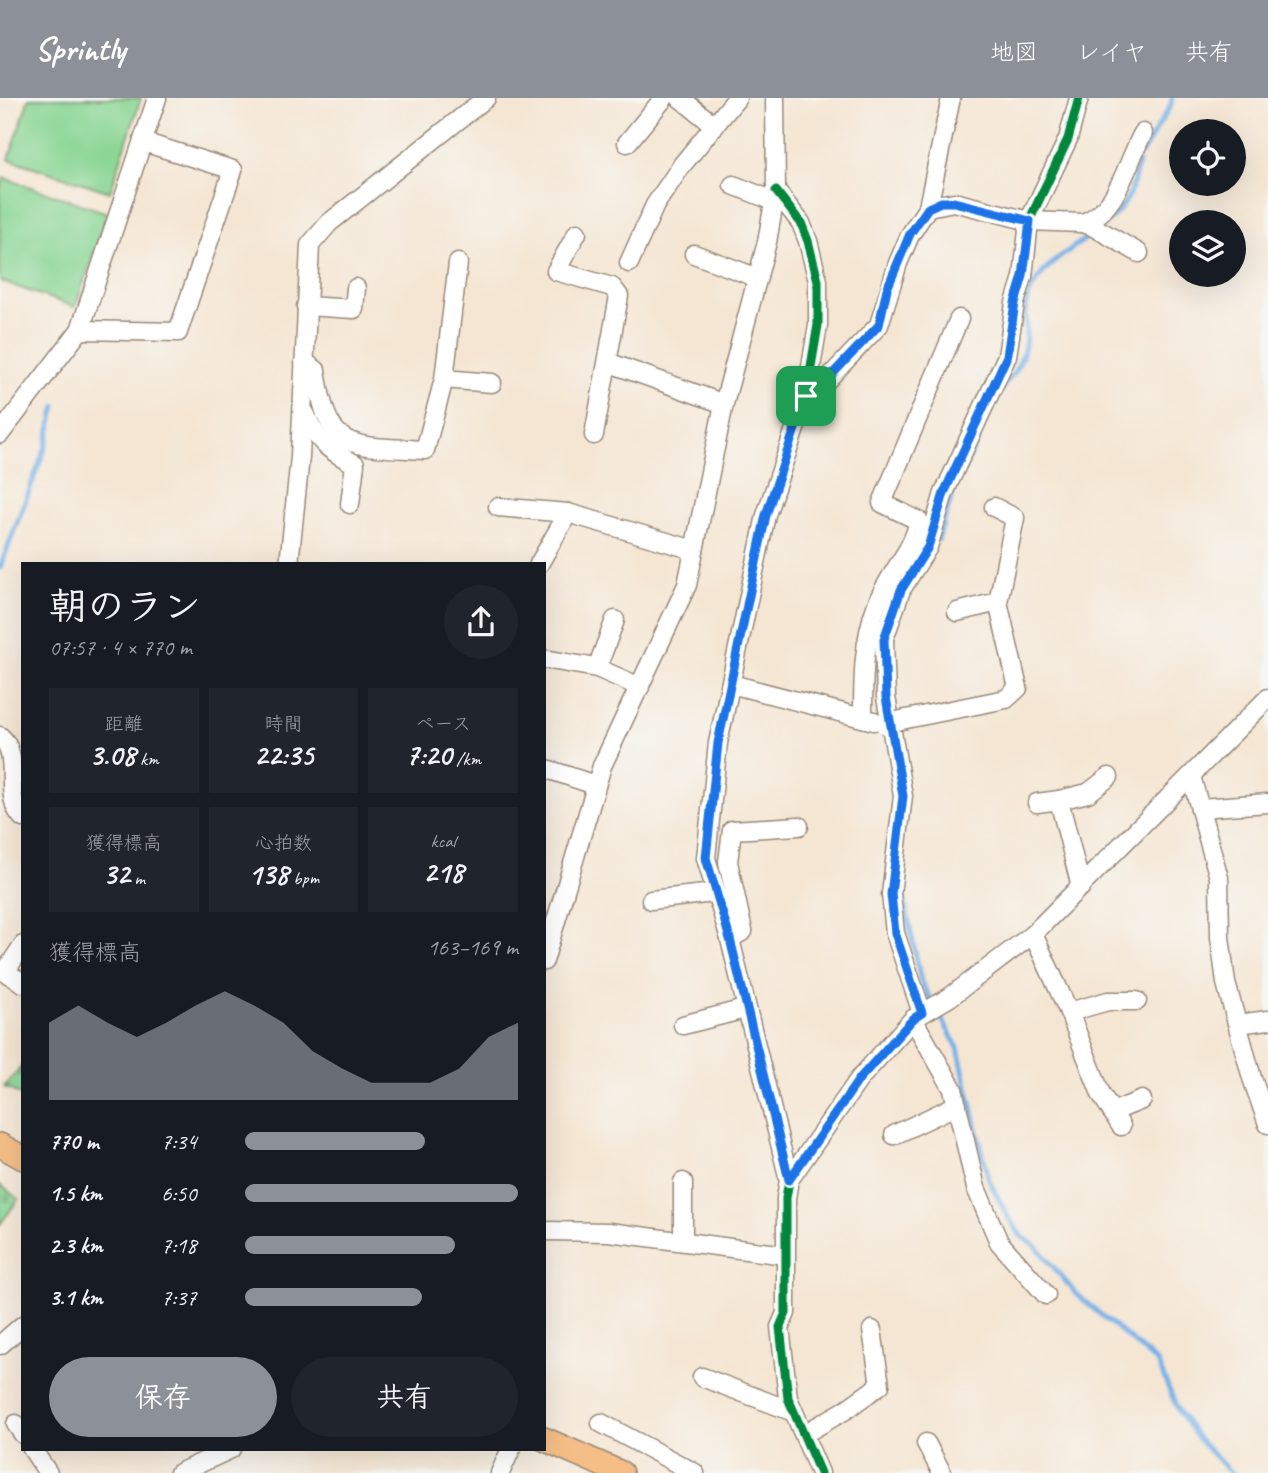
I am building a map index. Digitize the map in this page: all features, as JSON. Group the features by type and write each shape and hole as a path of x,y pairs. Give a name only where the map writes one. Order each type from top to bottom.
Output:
{"main road":[{"path":"0,1145 21,1157"},
{"path":"546,1440 621,1473"}],"street":[{"path":"0,434 5,416 80,330 157,98"},
{"path":"289,562 303,407 310,245 328,223 486,98"},
{"path":"627,143 664,98"},
{"path":"680,98 715,127"},
{"path":"629,263 655,205 682,165 737,98"},
{"path":"546,954 595,785 687,585 724,404 758,278 775,196 775,98"},
{"path":"806,396 825,382 879,325 910,234 928,208 951,98"},
{"path":"1046,1295 999,1242 975,1188 953,1088 921,1014 895,933 891,894 903,796 886,697 884,639 901,590 928,547 944,493 1007,356 1015,303 1023,276 1030,221 1068,139 1079,98"},
{"path":"1093,228 1094,220 1119,188 1143,133"},
{"path":"80,330 178,332 233,170 143,142"},
{"path":"733,185 775,196 801,223 818,281 818,325 806,396 766,515 718,743 706,858 714,893 730,939 789,1180 785,1255 786,1313 780,1327 791,1411 820,1473"},
{"path":"928,208 954,202 1030,221 1093,228 1139,253"},
{"path":"577,233 556,271 612,287 619,296 610,363 594,435"},
{"path":"694,254 758,278"},
{"path":"304,362 316,369 328,423 346,442 425,450 444,379 458,263"},
{"path":"306,306 354,309 356,288"},
{"path":"863,718 863,674 877,602 915,542 919,521 882,503 959,319"},
{"path":"610,363 724,404"},
{"path":"444,379 492,383"},
{"path":"303,407 314,434 331,451 355,464 350,504"},
{"path":"498,507 568,513 694,550"},
{"path":"732,684 884,723 1006,699 1017,688 998,602 1015,518 994,507"},
{"path":"540,562 568,513"},
{"path":"957,612 998,602"},
{"path":"597,668 615,620"},
{"path":"546,660 597,668 640,687"},
{"path":"789,1180 860,1078 921,1014 950,998 1033,934 1268,698"},
{"path":"0,736 10,757 14,804 21,815"},
{"path":"546,769 595,785"},
{"path":"1191,776 1219,878 1220,937 1226,984 1268,1124"},
{"path":"1037,803 1088,793 1109,777"},
{"path":"1059,800 1081,887"},
{"path":"1200,808 1268,803"},
{"path":"730,939 743,931 728,862 733,830 799,826"},
{"path":"652,900 714,893"},
{"path":"1033,934 1069,1012 1101,1094 1116,1119 1142,1100"},
{"path":"21,948 5,972 21,982"},
{"path":"1069,1012 1108,1001 1137,1001"},
{"path":"683,1026 745,1009"},
{"path":"1238,1024 1268,1020"},
{"path":"894,1135 957,1105"},
{"path":"683,1182 683,1241"},
{"path":"546,1231 608,1232 785,1255"},
{"path":"0,1345 21,1327"},
{"path":"804,1434 844,1411 880,1385 872,1329"},
{"path":"702,1377 791,1411"},
{"path":"601,1423 695,1473"},
{"path":"926,1443 942,1473"},
{"path":"33,1451 48,1473"},
{"path":"179,1473 200,1456 222,1451"},
{"path":"500,1473 510,1451"}],"green space":[{"path":"29,98 141,98 110,192 9,159"},
{"path":"4,178 108,213 75,307 0,281 0,189"},
{"path":"21,1067 21,1095 4,1087"},
{"path":"0,1185 19,1199 0,1224"}],"waterway":[{"path":"1142,153 1171,105 1172,98"},
{"path":"1101,227 1117,213 1127,199 1138,162"},
{"path":"999,392 1022,356 1026,342 1027,303 1038,278 1052,263 1094,233"},
{"path":"0,568 46,446 56,406"},
{"path":"965,468 978,439"},
{"path":"938,540 954,490"},
{"path":"900,878 921,982 958,1048 989,1180 1007,1215 1021,1236 1036,1246 1076,1294 1157,1362 1179,1412 1199,1440 1231,1473"}],"cycle path":[{"path":"922,1013 895,933 891,894 903,796 886,697 884,639 901,590 928,547 944,493 1007,356 1015,303 1023,277 1029,221 1068,139 1079,98"},
{"path":"776,191 801,223 808,241 818,281 818,325 806,396 766,515 718,743 706,858 730,939 789,1180 786,1198 786,1313 780,1327 788,1398 820,1473"}],"route":[{"path":"941,202 954,202 1030,221 1023,276 1015,303 1007,356 990,387 968,444 944,493 928,547 901,590 884,639 883,671 886,697 903,796 891,894 895,933 922,1013 913,1019 860,1078 789,1180 730,939 714,893 706,858 718,743 766,515 806,396 825,382 879,325 887,289 910,234 928,208 941,202"}]}
